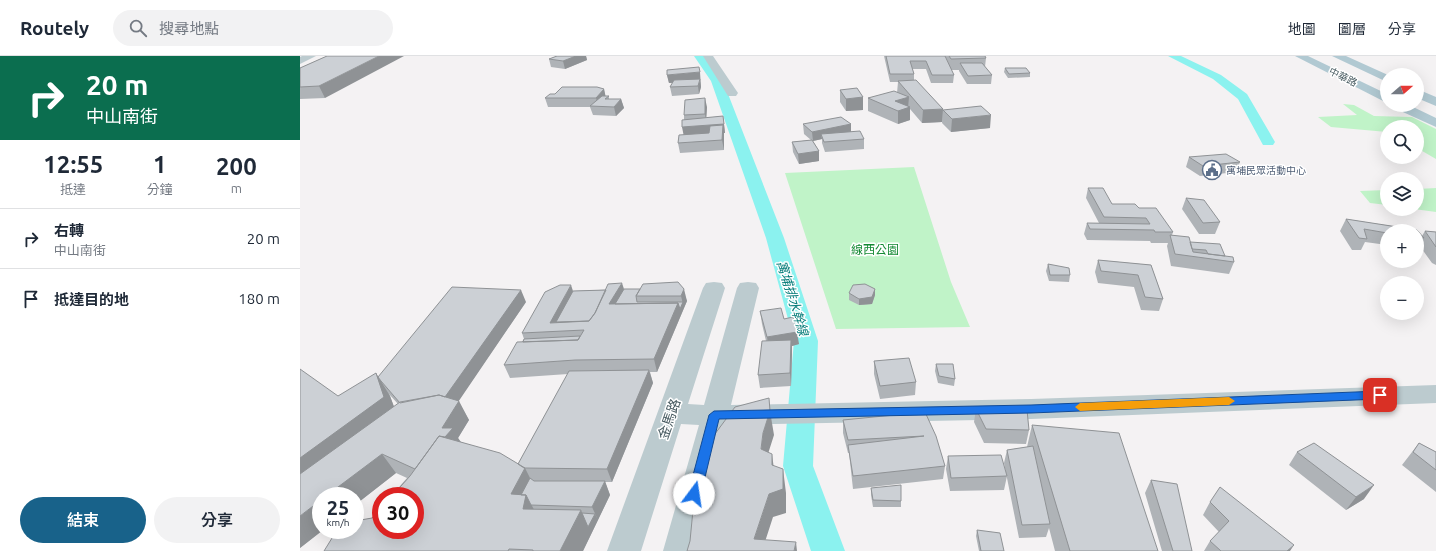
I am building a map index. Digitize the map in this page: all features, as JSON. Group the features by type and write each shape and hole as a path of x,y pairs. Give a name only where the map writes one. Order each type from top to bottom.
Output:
{"main road":[{"name":"中華路","path":"1300,56 1380,96"},
{"name":"中華路","path":"1312,56 1380,89"},
{"name":"中華路","path":"1325,56 1380,82"},
{"name":"中華路","path":"1337,56 1380,76"},
{"path":"1424,96 1436,102"},
{"path":"1424,102 1436,108"},
{"path":"1424,110 1436,116"},
{"path":"1413,112 1436,123"}],"street":[{"path":"300,61 311,56"},
{"path":"708,56 732,93"},
{"name":"金馬路","path":"624,551 714,288"},
{"path":"680,551 748,288"},
{"path":"671,414 714,415 1031,409 1436,394"}],"green space":[{"path":"1343,104 1354,105 1374,116 1412,117 1418,120 1380,120 1380,131 1331,127 1318,117 1357,115"},
{"path":"1424,123 1436,129 1436,159 1424,152"},
{"name":"線西公園","path":"914,167 951,282 970,327 836,329 785,173"},
{"path":"1436,188 1436,212 1424,210 1424,189"},
{"path":"1380,190 1380,204 1370,203 1360,191"}],"building":[{"path":"327,56 379,56 319,86 300,87 300,68"},
{"path":"557,56 576,56 563,61 549,59"},
{"path":"886,56 945,56 954,75 932,75 926,61 910,61 914,74 890,74"},
{"path":"949,56 985,56 986,58 951,59"},
{"path":"960,63 982,63 992,75 968,76"},
{"path":"699,67 700,72 667,75 667,70"},
{"path":"1005,68 1026,68 1030,73 1009,74"},
{"path":"700,79 698,86 670,87 674,80"},
{"path":"916,80 943,109 923,110 898,81"},
{"path":"562,87 597,87 604,89 596,98 545,98 550,94 555,94"},
{"path":"857,88 863,97 846,99 840,90"},
{"path":"894,91 909,97 895,101 910,107 898,111 868,98"},
{"path":"602,96 609,96 605,99 621,99 614,107 590,106"},
{"path":"705,98 705,114 684,115 685,100"},
{"path":"981,106 991,115 952,119 943,110"},
{"path":"723,116 724,124 682,127 682,120"},
{"path":"841,117 851,124 812,132 803,124"},
{"path":"723,125 722,140 678,143 679,135 709,133 710,126"},
{"path":"860,131 864,139 824,142 821,134"},
{"path":"812,140 819,151 798,154 792,142"},
{"path":"1226,154 1240,162 1203,166 1189,157"},
{"path":"1088,188 1103,188 1112,204 1135,204 1139,208 1156,208 1173,232 1155,232 1154,230 1090,229 1087,223 1150,224 1146,218 1104,217"},
{"path":"1186,198 1204,200 1220,222 1203,223"},
{"path":"1346,219 1380,224 1380,232 1364,229 1367,239 1359,238"},
{"path":"1425,231 1436,232 1436,247"},
{"path":"1170,235 1189,237 1193,252 1233,257 1234,262 1175,254"},
{"path":"1190,242 1220,244 1225,256 1208,254 1206,250 1192,249"},
{"path":"1098,260 1151,265 1163,299 1145,297 1138,275 1101,271"},
{"path":"1048,264 1069,268 1070,275 1050,275"},
{"path":"678,282 684,289 681,296 636,296 643,284"},
{"path":"622,283 609,304 678,303 654,359 575,360 504,365 517,342 578,340 584,330 522,333 545,292 560,285 571,285 550,323 589,321 595,313 608,284"},
{"path":"865,284 875,289 872,297 859,299 849,293 853,285"},
{"path":"452,287 521,290 445,397 439,395 400,403 378,377"},
{"path":"624,289 640,289 636,296 637,302 683,302 680,309 678,303 615,304"},
{"path":"606,290 595,313 589,321 556,322 573,291"},
{"path":"781,308 784,319 793,317 797,332 767,337 760,311"},
{"path":"580,336 578,340 523,342 524,339"},
{"path":"791,340 790,373 758,375 762,341"},
{"path":"909,358 916,382 880,386 874,361"},
{"path":"936,364 953,364 955,379 939,376"},
{"path":"300,369 338,396 376,373 384,397 300,458"},
{"path":"649,370 607,469 524,468 518,464 569,371"},
{"path":"439,395 459,401 442,428 453,428 445,437 439,436 415,469 382,454 338,487 312,487 312,507 300,516 300,474 400,402"},
{"path":"769,398 770,411 763,433 761,449 772,454 772,465 783,469 783,489 769,494 754,539 796,542 794,551 687,551 690,541 693,510 708,462 706,446 735,407"},
{"path":"976,409 1027,410 1029,430 986,429"},
{"path":"925,412 936,436 945,466 853,476 848,445 924,436 848,440 843,420"},
{"path":"1032,425 1119,433 1158,551 1070,551"},
{"path":"439,436 500,453 525,468 511,494 526,495 523,509 581,510 560,551 509,549 508,551 324,551 331,539 364,539 364,519 372,518 372,539 424,539 424,487 400,487 410,476"},
{"path":"1314,443 1374,485 1356,497 1297,452"},
{"path":"1419,443 1436,452 1436,470 1413,452"},
{"path":"1033,446 1050,524 1022,525 1007,450"},
{"path":"1001,455 1007,476 951,478 948,456"},
{"path":"530,478 534,481 605,481 592,507 531,505 526,495 521,495"},
{"path":"1151,480 1177,484 1192,551 1173,551"},
{"path":"901,485 901,501 873,500 871,488"},
{"path":"1220,487 1294,545 1287,551 1221,551 1210,541 1229,521 1210,502"},
{"path":"582,513 595,514 588,527"},
{"path":"977,530 1000,533 1004,551 981,551"}],"waterway":[{"name":"寓埔排水幹線","path":"699,56 717,81 775,238 806,341 798,466 828,551"},
{"path":"1173,56 1217,77 1243,97 1268,142"}],"slow traffic":[{"path":"1080,407 1229,401"}],"place":[{"name":"寓埔民眾活動中心","path":"1212,170"}],"route":[{"path":"694,494 714,415 1031,409 1380,395"}]}
